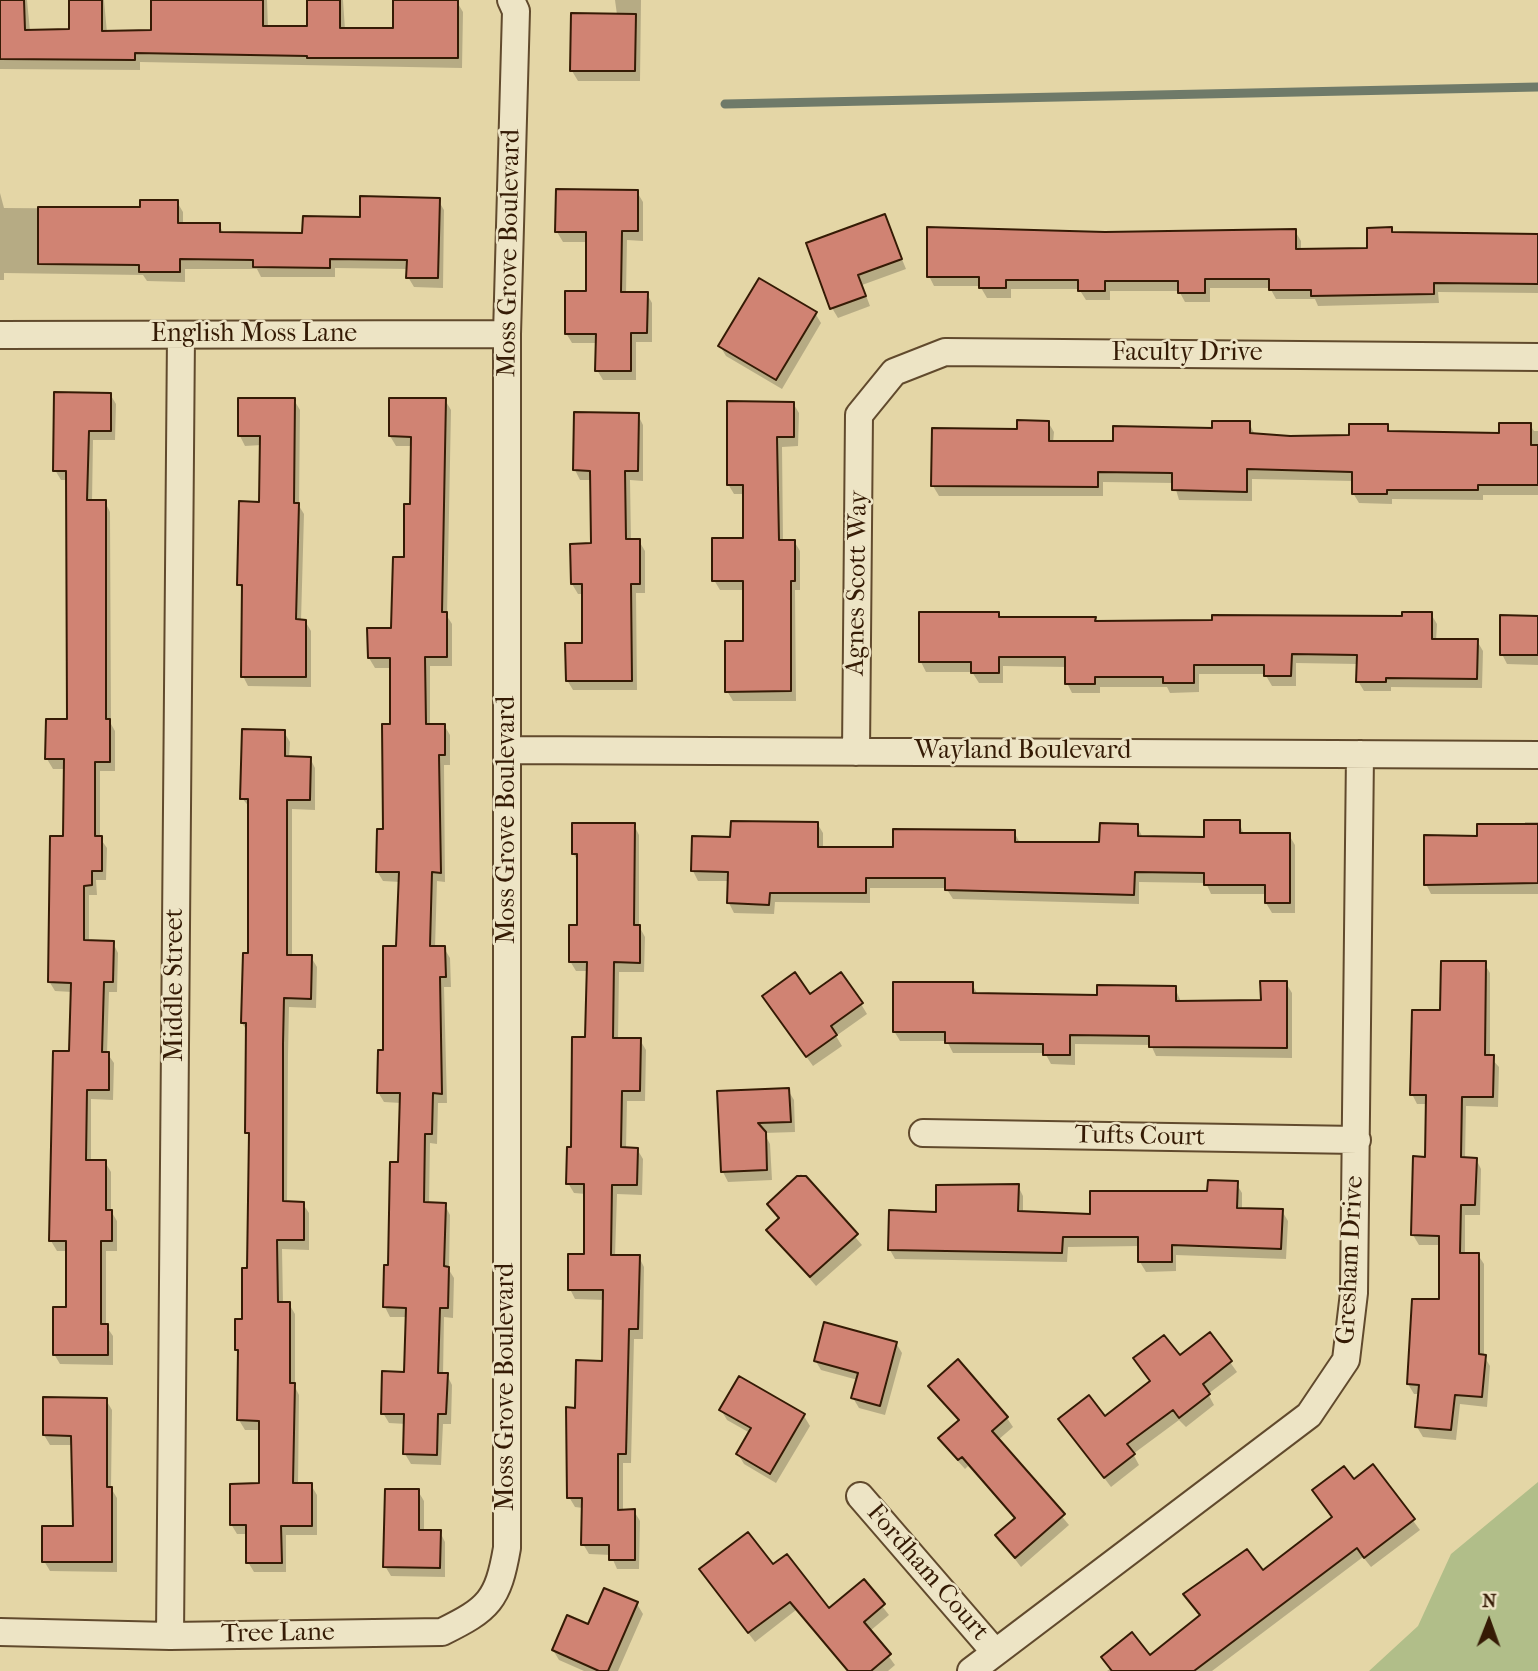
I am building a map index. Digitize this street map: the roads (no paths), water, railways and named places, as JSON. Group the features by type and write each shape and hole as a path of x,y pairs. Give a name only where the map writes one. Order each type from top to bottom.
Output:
{"street":[{"name":"Moss Grove Boulevard","path":"507,1548 508,334 516,11 511,0"},
{"name":"English Moss Lane","path":"0,335 508,334"},
{"name":"Middle Street","path":"170,1636 181,335"},
{"name":"Faculty Drive","path":"859,415 894,372 944,352 1538,357"},
{"name":"Agnes Scott Way","path":"856,751 859,415"},
{"name":"Wayland Boulevard","path":"508,750 1538,755"},
{"name":"Gresham Drive","path":"971,1671 1309,1415 1346,1360 1354,1293 1360,754"},
{"name":"Tufts Court","path":"923,1133 1357,1140"},
{"name":"Fordham Court","path":"860,1496 994,1651"},
{"name":"Tree Lane","path":"0,1632 170,1636 442,1632 478,1615 501,1585 507,1548"}],"waterway":[{"path":"725,104 1538,87"}]}
